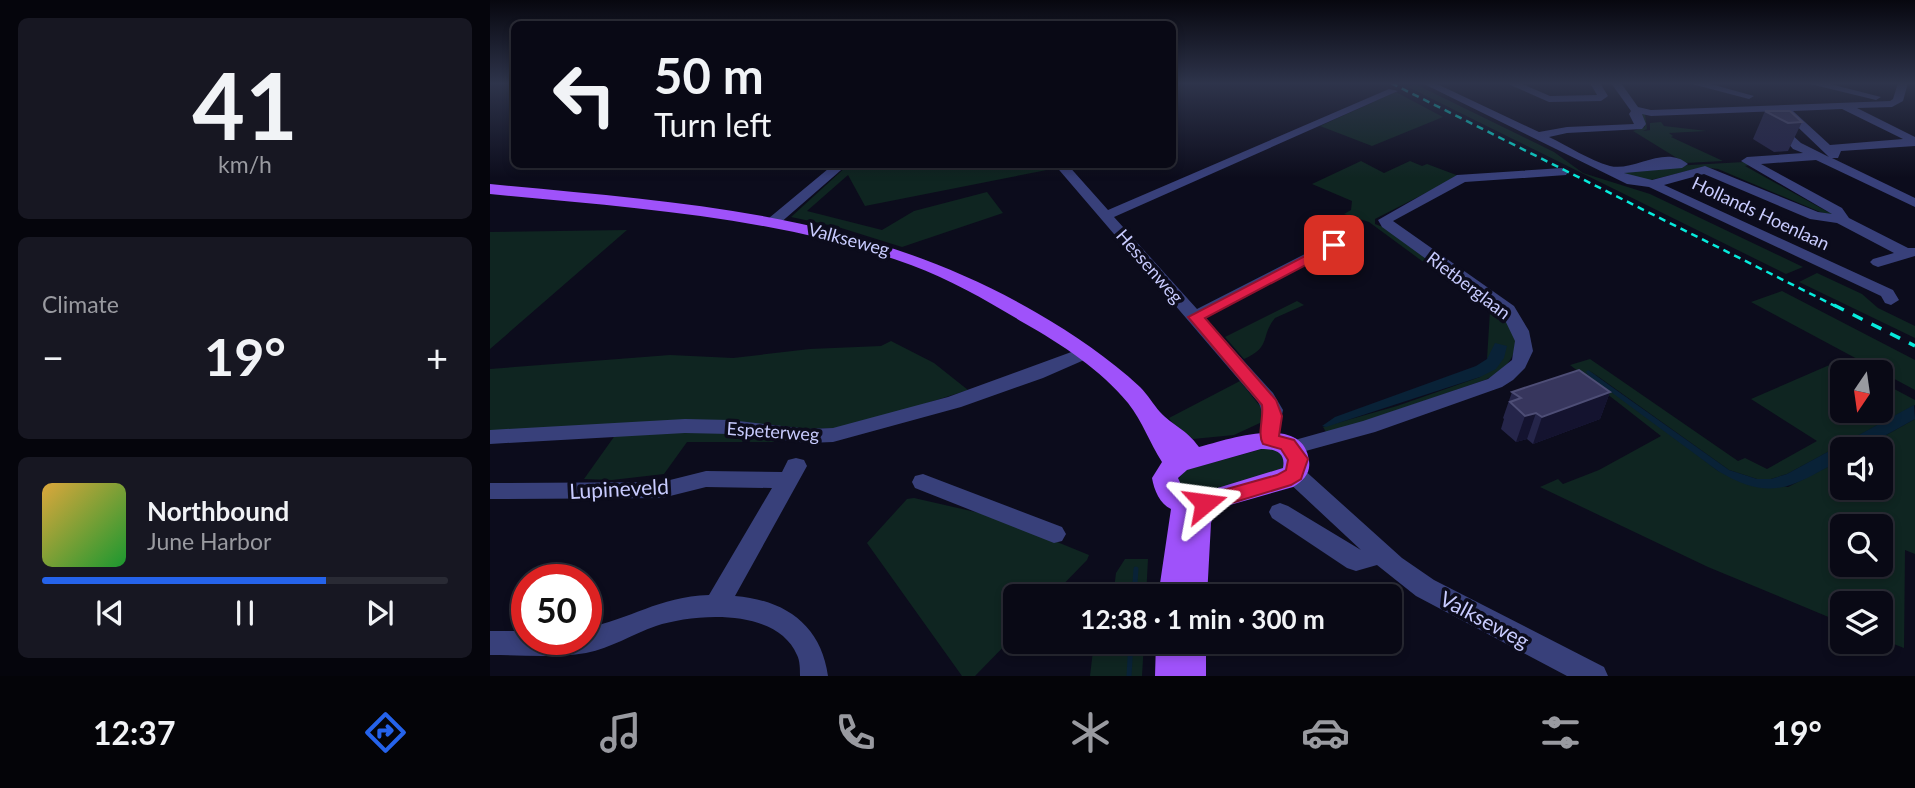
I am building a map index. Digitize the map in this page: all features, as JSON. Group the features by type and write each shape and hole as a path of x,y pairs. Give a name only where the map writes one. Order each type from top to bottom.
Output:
{"main road":[{"name":"Valkseweg","path":"490,189 774,221 887,248 953,274 1005,300 1085,353 1128,388 1156,422 1160,439 1184,461"},
{"path":"1288,454 1284,480 1195,503 1171,495 1166,483 1171,468 1184,461 1288,454"},
{"path":"1176,584 1195,503"},
{"path":"1193,584 1197,523 1195,503"},
{"path":"1171,676 1172,654"},
{"path":"1190,654 1190,676"}],"street":[{"path":"1105,216 1339,115"},
{"name":"Hollands Hoenlaan","path":"1493,115 1639,184 1652,184 1887,293 1891,300"},
{"path":"1538,136 1567,130 1640,127 1635,115"},
{"path":"1767,115 1797,146 1912,199"},
{"path":"1791,115 1821,145 1836,154 1747,161 1837,211 1843,217 1840,219"},
{"path":"1861,115 1915,141"},
{"path":"1834,148 1915,141"},
{"path":"1610,170 1641,167"},
{"path":"774,221 787,213 838,168"},
{"name":"Hessenweg","path":"1063,168 1270,404 1288,454"},
{"path":"1652,184 1705,170 1815,216 1840,219 1910,252"},
{"name":"Rietberglaan","path":"1288,454 1332,445 1368,427 1495,383 1518,367 1524,355 1524,337 1518,323 1507,310 1385,220 1462,178 1562,172"},
{"path":"1195,317 1357,233"},
{"path":"1878,262 1910,252"},
{"name":"Espeterweg","path":"490,437 685,426 730,427 808,436 833,435 954,402 1036,374 1085,353"},
{"name":"Valkseweg","path":"1288,454 1382,554 1425,588 1594,676"},
{"name":"Lupineveld","path":"490,491 662,490 706,479 792,473 717,604"},
{"path":"922,482 1054,534"},
{"path":"1280,512 1356,561 1382,554"},
{"path":"490,643 580,642 600,638 657,614 717,604 760,611 788,625 808,649 814,676"}],"green space":[{"path":"1346,115 1438,115 1443,117 1372,146 1320,126"},
{"path":"1464,115 1477,115 1554,152 1583,173 1650,194 1803,267 1786,274"},
{"path":"1639,115 1645,115 1647,129 1643,131 1650,130 1650,123 1661,122 1664,126 1707,131 1669,133 1673,136 1671,137 1723,161 1685,163 1633,131 1645,127"},
{"path":"1361,161 1384,173 1410,161 1422,166 1427,164 1459,176 1375,219 1375,224 1388,229 1501,311 1512,326 1516,345 1503,368 1485,380 1326,432 1323,427 1397,406 1480,377 1493,351 1487,359 1490,311 1369,222 1344,214 1351,210 1352,201 1312,184"},
{"path":"1744,162 1749,165 1745,166 1828,212 1832,211 1835,216 1718,169 1703,167 1643,182 1618,172 1637,168"},
{"path":"845,168 1052,169 865,206 848,175 807,211 882,230 914,211 987,192 1003,213 902,247 838,227 791,217"},
{"path":"627,230 490,349 490,232"},
{"path":"1817,273 1862,294 1878,308 1915,326 1915,338 1799,282"},
{"path":"1782,291 1915,360 1915,390 1894,379 1894,360 1859,360 1751,302"},
{"path":"1297,301 1304,305 1275,318 1262,346 1253,355 1244,359 1225,337"},
{"path":"891,341 934,363 968,390 849,428 490,434 490,369 670,355 733,358 810,349 881,346"},
{"path":"1590,359 1738,461 1745,458 1767,469 1817,441 1751,399 1830,365 1830,424 1880,424 1856,437 1830,437 1830,451 1787,474 1771,479 1757,479 1729,470 1589,370 1718,471 1788,487 1830,466 1830,500 1893,500 1893,437 1882,437 1915,419 1915,554 1905,550 1904,648 1893,644 1893,591 1830,591 1830,618 1708,567 1540,487 1558,479 1563,484 1599,470 1661,436 1570,365"},
{"path":"1240,381 1263,410 1262,422 1234,435 1193,439 1182,437 1169,418"},
{"path":"1894,389 1915,400 1915,405 1894,416"},
{"path":"716,432 774,438 774,442 687,442 664,474 612,480 584,479 616,434"},
{"path":"1266,448 1282,453 1286,468 1197,495 1182,490 1178,479 1186,470"},
{"path":"914,498 993,516 1089,555 1064,584 1003,584 1003,647 975,676 962,676 867,543 907,499"},
{"path":"1125,559 1148,559 1147,584 1115,584 1116,573"},
{"path":"1093,654 1143,654 1142,676 1090,676"}],"water":[{"path":"1495,343 1507,346 1504,358 1496,369 1480,377 1326,427 1322,426 1335,417 1476,366 1487,359"},
{"path":"1588,370 1729,470 1757,479 1771,479 1787,474 1830,451 1830,466 1782,487 1754,487 1737,481 1718,471 1586,372"},
{"path":"1914,405 1915,419 1882,437 1855,437 1879,424 1894,424 1894,416"}],"building":[{"path":"1772,115 1794,115 1802,122 1788,123"},
{"path":"1579,370 1610,392 1542,417 1536,413 1525,416 1510,402 1521,398 1512,392"}],"waterway":[{"path":"1135,584 1136,569"},
{"path":"1129,676 1130,654"}],"railway":[{"path":"1454,115 1837,307"},
{"path":"1834,305 1915,346"}],"route":[{"path":"1205,503 1284,480 1294,474 1298,459 1287,444 1269,440 1273,416 1270,404 1195,317 1334,245"}]}
